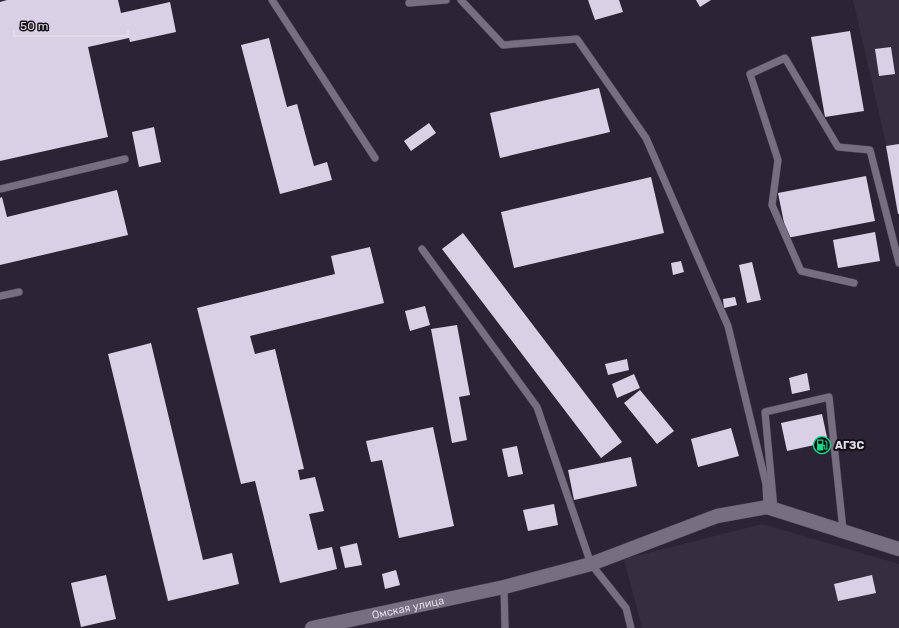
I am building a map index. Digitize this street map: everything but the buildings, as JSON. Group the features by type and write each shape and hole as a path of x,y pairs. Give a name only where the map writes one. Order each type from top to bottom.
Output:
{"street":[{"path":"771,508 899,549"},
{"name":"Омская улица","path":"312,628 329,626 504,587 591,564 717,516 771,508"}],"lane":[{"path":"272,0 375,158"},
{"path":"410,3 446,0"},
{"path":"461,0 503,45 577,39 646,138 728,326 771,508"},
{"path":"854,283 801,271 772,205 778,160 750,74 785,58 838,147 870,150 899,263"},
{"path":"0,189 125,159"},
{"path":"422,249 537,407 591,564 626,608 631,628"},
{"path":"0,296 19,292"},
{"path":"771,508 765,412 829,397 843,530"},
{"path":"502,627 504,587"}],"shaded area":[{"path":"853,0 899,0 899,200"},
{"path":"762,524 899,564 899,628 642,628 624,559"}],"place":[{"name":"АГЗС","path":"822,445"}]}
